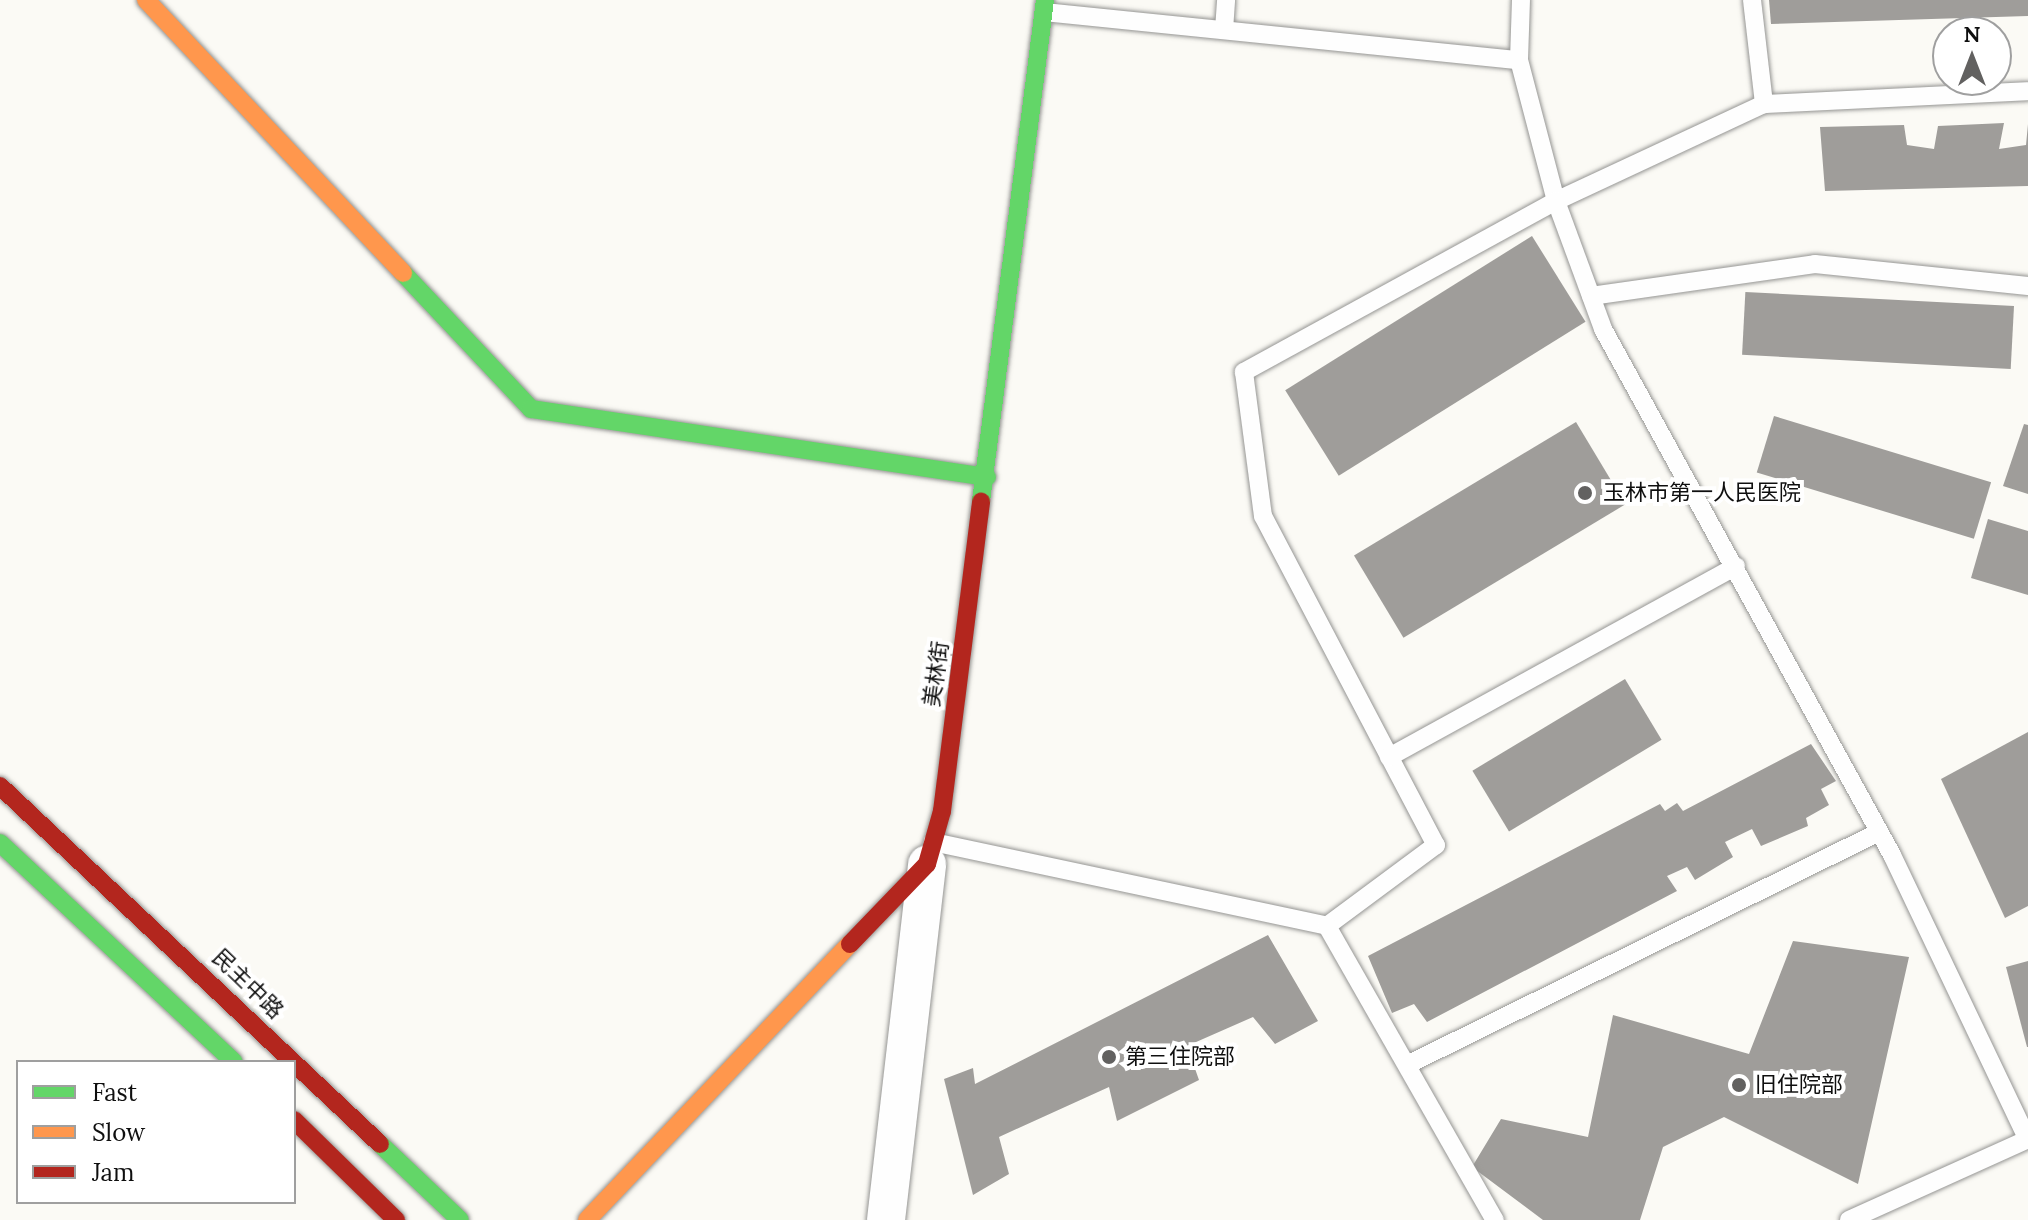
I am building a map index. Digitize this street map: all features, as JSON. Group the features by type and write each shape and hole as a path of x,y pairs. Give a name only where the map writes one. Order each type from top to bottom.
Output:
{"street":[{"path":"146,0 531,409 987,477"},
{"name":"美林街","path":"930,853 987,477 1045,6"},
{"name":"民主中路","path":"0,786 290,1060"},
{"path":"0,843 232,1060"},
{"path":"587,1220 930,853"},
{"path":"886,1220 930,853"},
{"name":"民主中路","path":"296,1065 460,1220"},
{"path":"296,1122 396,1220"}],"lane":[{"path":"1224,30 1226,0"},
{"path":"1521,0 1519,60 1556,201 1591,296 1879,832 2028,1139 1849,1220"},
{"path":"1752,0 1764,104"},
{"path":"1045,6 1224,30 1519,60"},
{"path":"930,853 1327,926 1436,845 1263,516 1244,372 1556,201 1764,104 2028,91"},
{"path":"1591,296 1815,264 2028,286"},
{"path":"1389,757 1736,566"},
{"path":"1407,1065 1879,832"},
{"path":"1327,926 1495,1220"}],"building":[{"path":"1769,0 2028,0 2028,16 1932,16 1932,19 1771,24"},
{"path":"2004,123 1999,149 2026,145 2028,124 2028,186 1825,191 1820,127 1904,125 1907,145 1934,149 1938,126"},
{"path":"1532,236 1586,322 1339,476 1285,390"},
{"path":"1745,292 2014,306 2011,369 1742,355"},
{"path":"1774,416 1991,482 1974,539 1757,472"},
{"path":"1576,422 1625,504 1403,638 1354,555"},
{"path":"2024,424 2028,425 2028,494 2003,486"},
{"path":"1988,519 2028,531 2028,595 1971,578"},
{"path":"1625,679 1662,740 1509,832 1472,771"},
{"path":"2028,732 2028,906 2005,918 1941,779"},
{"path":"1811,744 1836,781 1821,789 1829,805 1806,818 1808,826 1761,846 1752,829 1725,842 1733,857 1695,880 1687,867 1667,876 1677,891 1427,1022 1414,1004 1392,1013 1368,956 1660,804 1665,811 1677,803 1683,811"},
{"name":"第三住院部","path":"1268,935 1318,1021 1275,1044 1253,1017 1187,1046 1199,1080 1117,1121 1109,1087 999,1137 1009,1174 973,1195 944,1079 973,1068 975,1084"},
{"name":"旧住院部","path":"1793,941 1909,957 1858,1184 1724,1117 1663,1147 1640,1220 1543,1220 1472,1167 1501,1119 1588,1137 1613,1015 1749,1054"},
{"path":"2028,961 2028,1047 2027,1047 2006,967"}],"traffic: fast":[{"path":"981,501 1045,0"},
{"path":"403,273 531,409 987,477"},
{"path":"0,843 232,1060"},
{"path":"380,1144 460,1220"}],"traffic: slow":[{"path":"146,0 403,273"},
{"path":"587,1220 850,944"}],"traffic: jam":[{"path":"850,944 927,864 942,811 981,501"},
{"path":"0,786 291,1060"},
{"path":"296,1065 380,1144"},
{"path":"296,1122 396,1220"}],"place":[{"name":"玉林市第一人民医院","path":"1585,493"},
{"name":"第三住院部","path":"1109,1057"},
{"name":"旧住院部","path":"1739,1085"}]}
